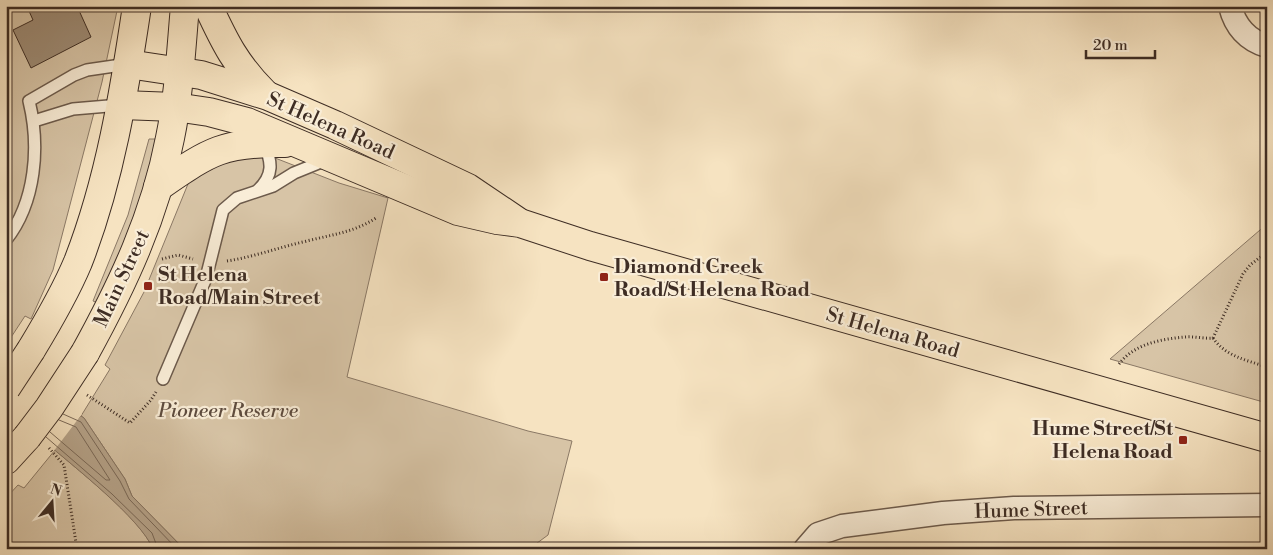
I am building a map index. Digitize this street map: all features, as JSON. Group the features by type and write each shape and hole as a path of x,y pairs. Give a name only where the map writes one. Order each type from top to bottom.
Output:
{"main road":[{"path":"6,388 45,328 77,264 89,232 122,105 137,6"},
{"name":"Main Street","path":"6,460 49,408 85,353 127,274 158,187 175,106 185,6"},
{"path":"208,6 226,47 246,74 268,96"},
{"name":"St Helena Road","path":"128,64 178,70 224,81 268,96 335,125 468,188 520,223"},
{"name":"St Helena Road","path":"122,105 175,106 238,120 302,144 458,211 520,223 600,249 1267,438"},
{"path":"158,187 192,164 216,151 241,144 302,144"}],"street":[{"path":"1230,6 1233,16 1243,33 1258,44 1267,46"},
{"name":"Hume Street","path":"805,549 818,534 835,528 943,513 1014,508 1267,504"}],"lane":[{"path":"6,240 20,217 29,191 34,155 34,121 29,101 74,75 128,64"},
{"path":"34,121 73,109 122,105"},
{"path":"258,190 267,180 271,170 271,161 264,143"},
{"path":"163,378 203,287 223,210 236,198 273,186 303,169 332,157"}],"path":[{"path":"162,259 178,255 210,262 252,257 301,242 356,230 376,218"},
{"path":"1212,338 1243,274 1250,265 1267,252"},
{"path":"1119,364 1128,354 1147,344 1185,337 1212,338 1220,348 1230,354 1267,367"},
{"path":"112,411 130,423 144,409"},
{"path":"64,465 77,549"}],"green space":[{"path":"6,6 118,6 102,82 53,270 31,319 25,316 6,345"},
{"path":"149,139 157,139 132,230 98,303 93,301 128,215"},
{"name":"Pioneer Reserve","path":"270,156 339,183 388,198 347,377 528,431 572,441 548,535 529,549 184,549 132,496 125,479 81,416 110,369 105,365 144,292 190,179 216,159"},
{"path":"1267,224 1267,403 1110,359"},
{"path":"55,450 124,511 146,537 153,549 6,549 6,498 18,485 24,488"}],"water":[{"path":"81,416 125,479 132,496 184,549 153,549 146,537 121,508 45,442"}],"pier":[{"path":"6,384 82,414 53,452 6,423"}],"building":[{"path":"41,6 77,6 91,37 31,68 13,30 33,20 29,11"}],"place":[{"name":"Diamond Creek Road/St Helena Road","path":"604,277"},
{"name":"St Helena Road/Main Street","path":"148,286"},
{"name":"Hume Street/St Helena Road","path":"1183,440"}]}
